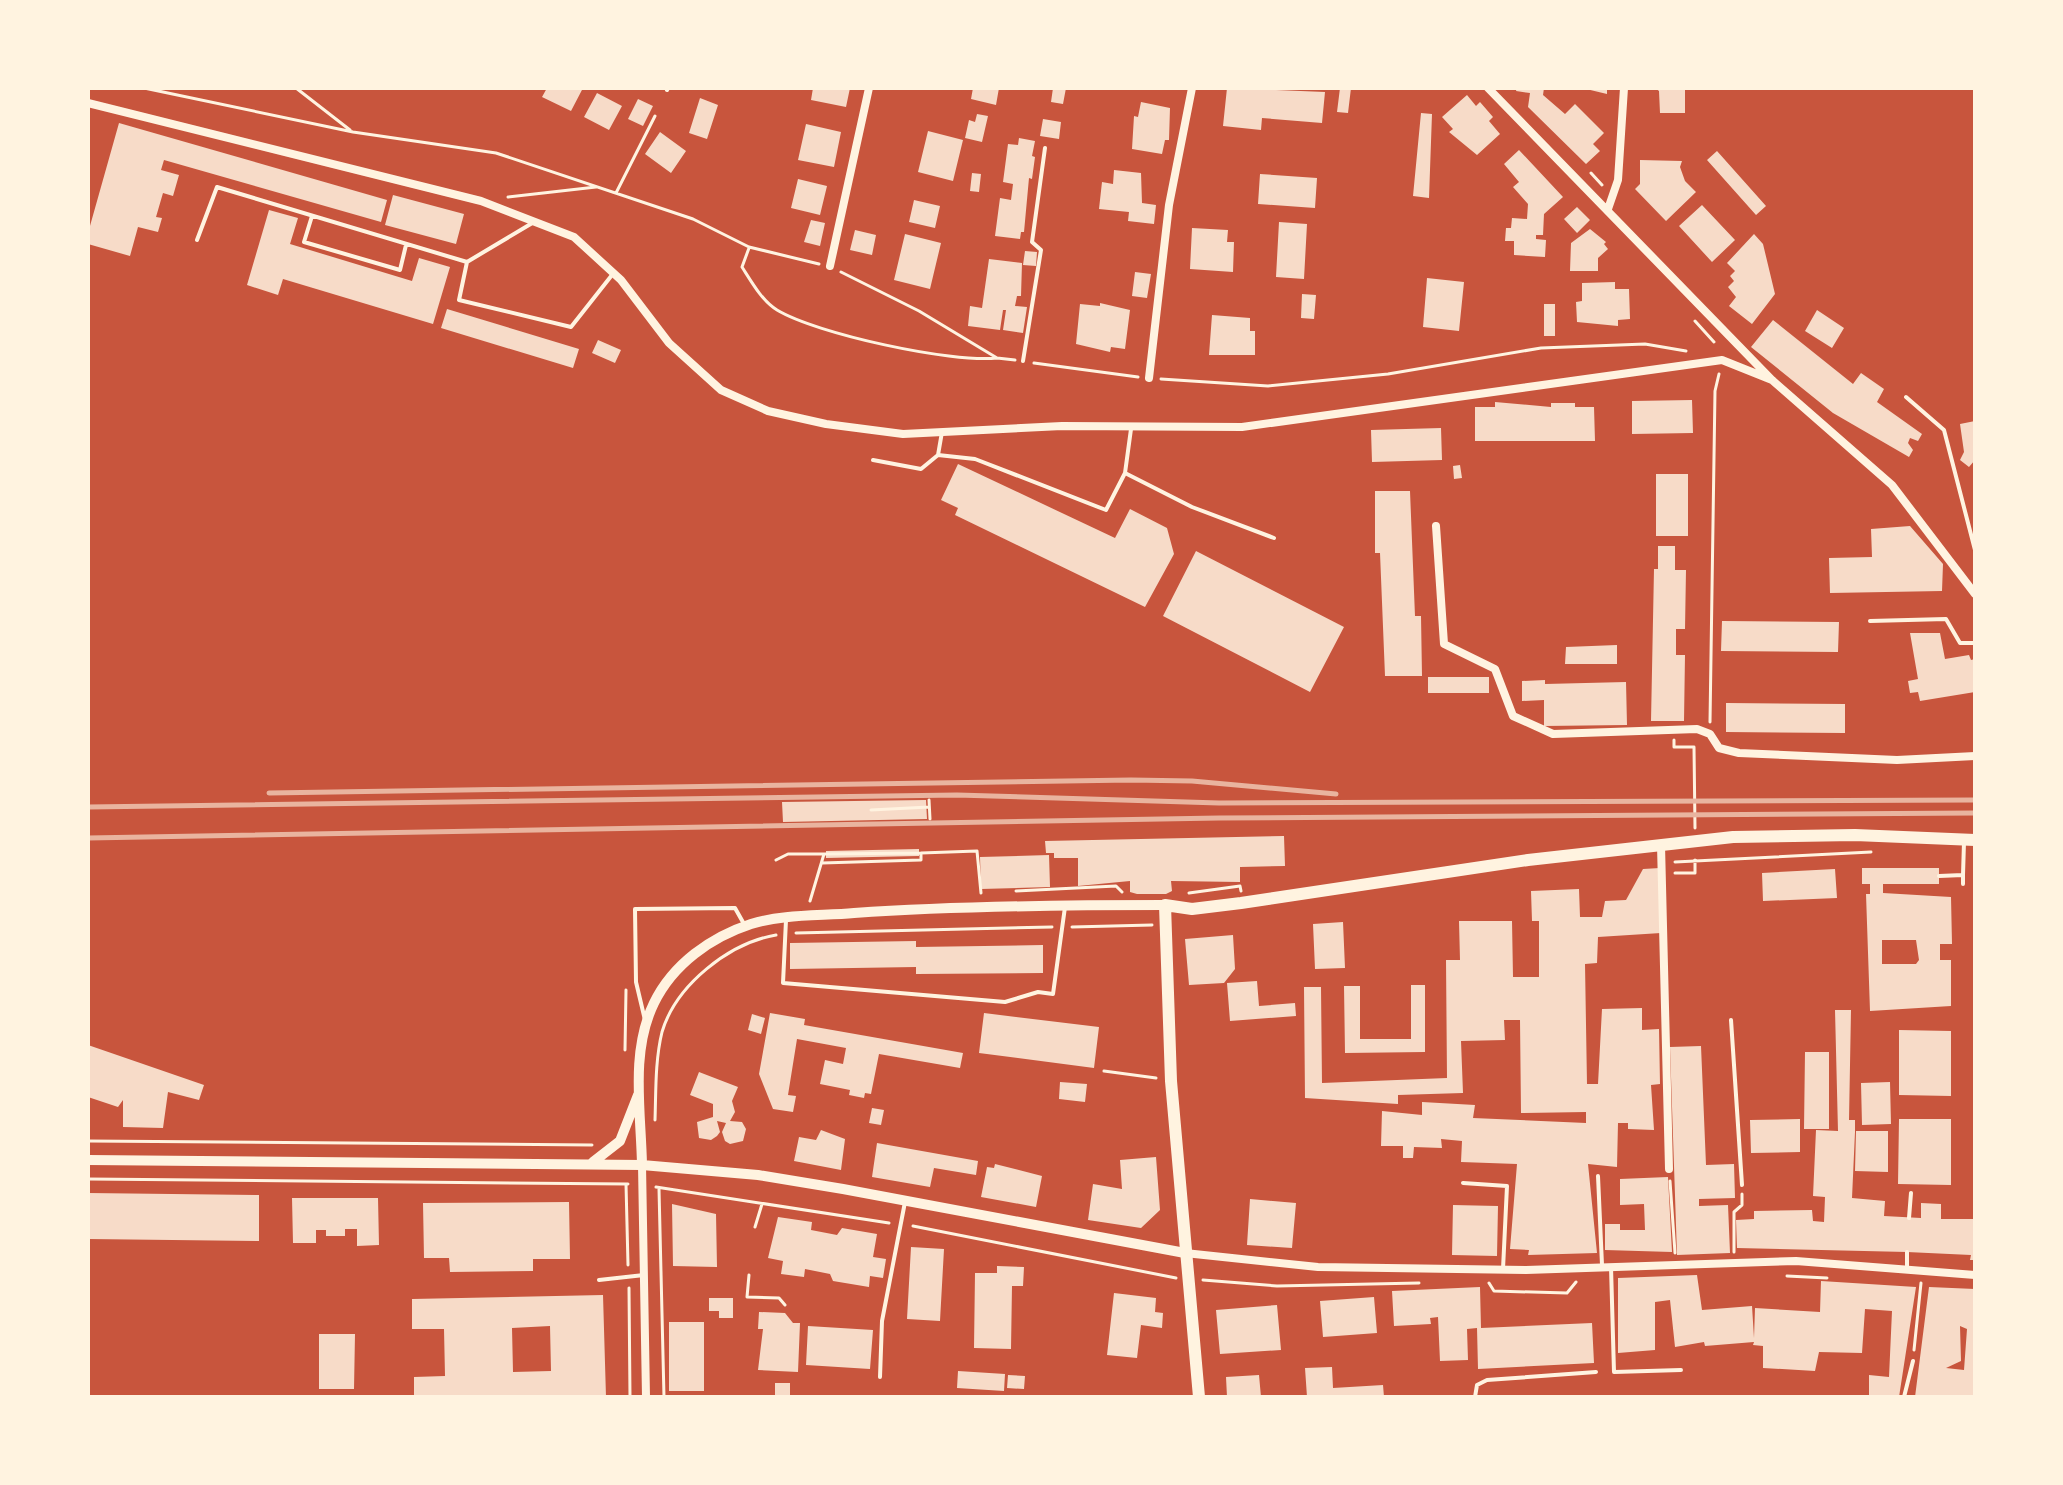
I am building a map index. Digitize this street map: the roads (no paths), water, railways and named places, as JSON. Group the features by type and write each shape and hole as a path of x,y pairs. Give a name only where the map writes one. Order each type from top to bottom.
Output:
{"main road":[{"path":"1199,1397 1171,1081 1165,905 1192,909 1528,860 1770,834 1969,840"}],"street":[{"path":"830,266 869,88"},
{"path":"1149,378 1169,205 1192,88"},
{"path":"1488,88 1772,380 1892,485 1975,594"},
{"path":"1608,209 1618,180 1624,88"},
{"path":"88,103 481,201 574,237 613,273 669,343 721,390 768,411 826,424 903,434 1132,426 1242,427 1722,360 1772,380"},
{"path":"1436,526 1444,644 1495,669 1513,716 1553,734 1697,729 1710,734 1719,748 1739,753 1897,760 1975,756"},
{"path":"1661,845 1664,861 1669,1169"},
{"path":"646,1397 639,1045 645,1022 672,976 696,952 745,926 786,918 918,909 1165,905"},
{"path":"592,1163 620,1141 640,1090"},
{"path":"88,1160 592,1163 758,1175 1185,1253 1318,1267 1503,1269 1796,1261 1975,1275"}],"lane":[{"path":"1023,361 1041,250 1032,242 1045,148"},
{"path":"197,240 217,187 467,262 536,221"},
{"path":"312,216 304,242 317,246 400,270 406,244"},
{"path":"467,262 459,300 571,327 613,273"},
{"path":"1906,397 1944,430 1975,550"},
{"path":"938,455 975,459 1106,510 1125,473 1132,426"},
{"path":"873,460 921,469 938,455 942,432"},
{"path":"1125,473 1192,507 1274,538"},
{"path":"1870,621 1946,619 1960,643 1975,643"},
{"path":"1963,884 1969,840"},
{"path":"1939,876 1963,875"},
{"path":"786,918 783,983 1005,1002 1038,992 1053,994 1065,927 1065,907"},
{"path":"645,1022 636,982 635,909 735,908 745,926"},
{"path":"1731,1020 1742,1185"},
{"path":"1598,1176 1614,1372 1681,1370"},
{"path":"1463,1183 1507,1186 1503,1269"},
{"path":"1909,1218 1911,1193"},
{"path":"880,1377 882,1321 905,1201"},
{"path":"1907,1252 1907,1270"},
{"path":"599,1280 644,1275"},
{"path":"1904,1397 1913,1361"},
{"path":"1475,1397 1477,1385 1487,1380 1596,1372"}],"railway":[{"path":"269,793 1131,780 1192,781 1336,794"},
{"path":"88,807 957,795 1219,803 1975,800"},
{"path":"88,838 1219,818 1975,813"}]}
